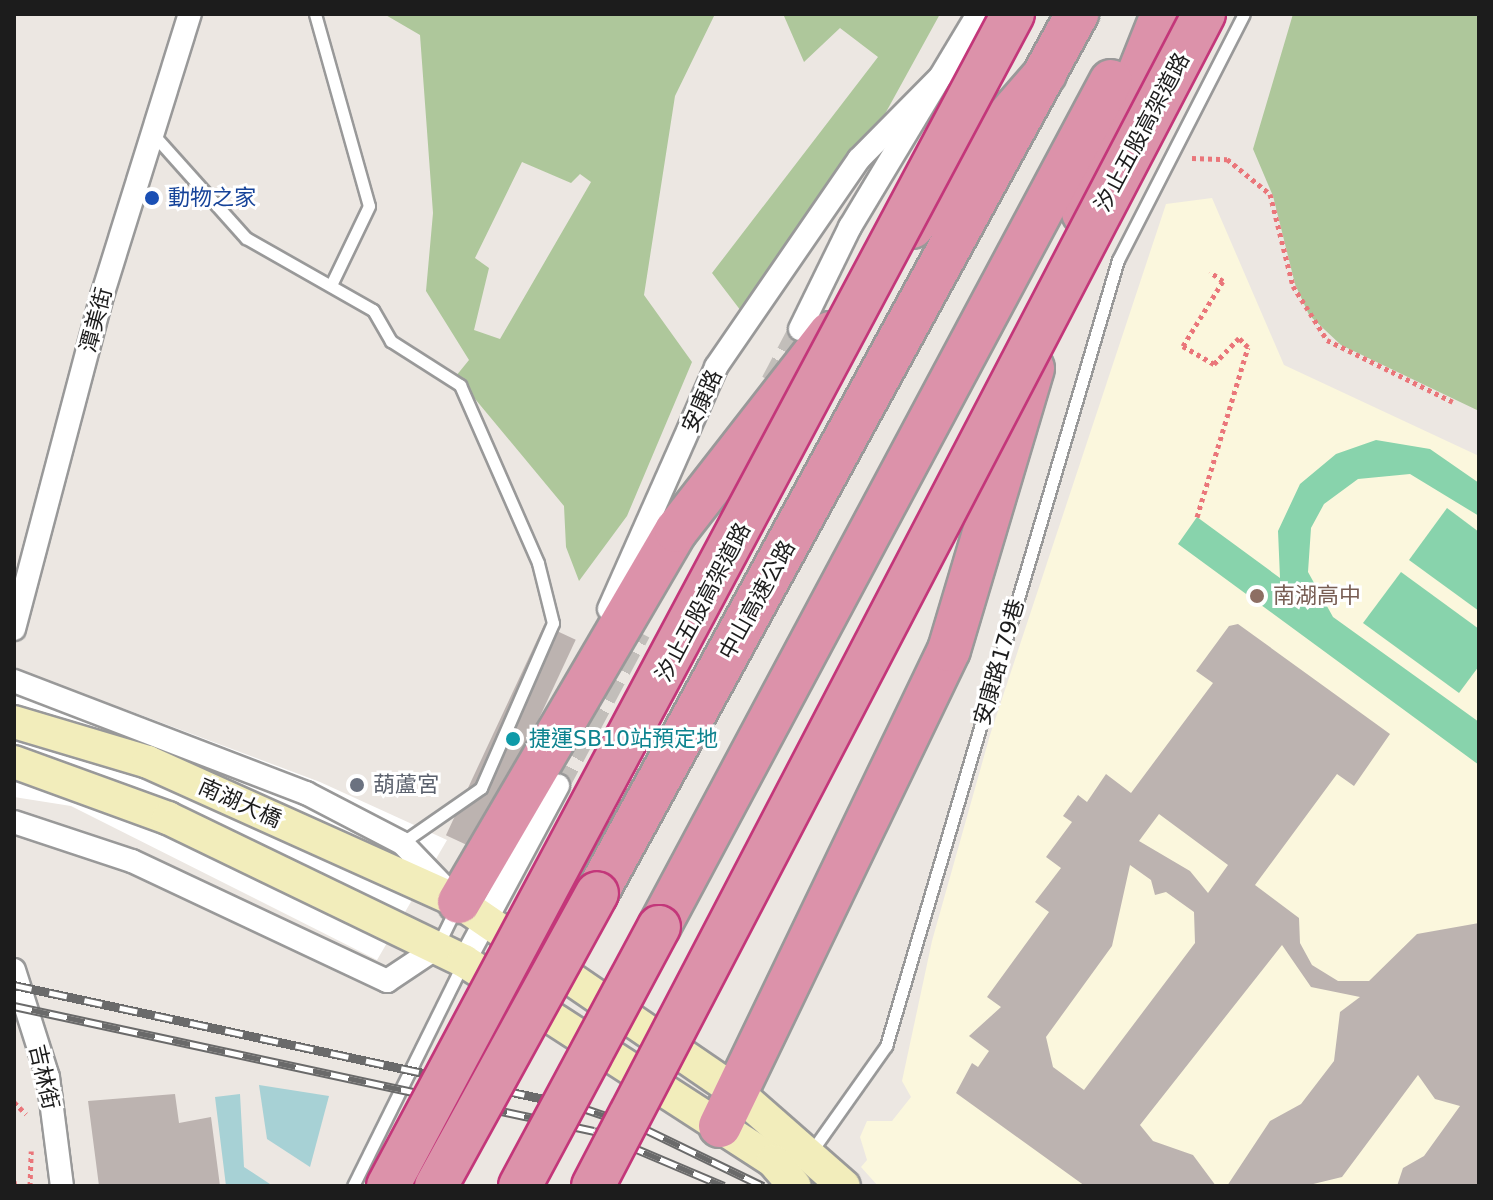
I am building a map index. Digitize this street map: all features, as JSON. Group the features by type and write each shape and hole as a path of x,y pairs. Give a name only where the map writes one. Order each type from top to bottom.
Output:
{"highway":[{"name":"汐止五股高架道路","path":"388,1186 1013,14"},
{"name":"中山高速公路","path":"436,1186 1077,14"},
{"path":"520,1186 1146,14"},
{"path":"729,1109 949,650 1083,212 1162,14"},
{"name":"汐止五股高架道路","path":"593,1186 1204,14"},
{"path":"472,911 544,784 676,531 940,190 1045,74"}],"main road":[{"name":"南湖大橋","path":"14,722 148,762 472,911 729,1109"},
{"name":"南湖大橋","path":"14,762 168,818 451,954 729,1109"},
{"path":"729,1109 811,1152 844,1186"},
{"path":"729,1109 769,1174 795,1186"}],"street":[{"name":"潭美街","path":"14,629 151,133 190,14"},
{"name":"安康路","path":"800,329 850,227 950,67 978,14"},
{"name":"安康路","path":"544,784 555,705 599,630 716,367 859,159 950,67"},
{"path":"14,681 306,793 402,843 472,911 451,954 387,981 132,861 14,822"},
{"name":"吉林街","path":"14,970 48,1077 62,1186"},
{"path":"769,1174 811,1152"}],"lane":[{"path":"315,14 369,206 332,283"},
{"name":"安康路179巷","path":"811,1152 886,1046 1118,260 1165,160 1244,14"},
{"path":"151,133 246,238 332,283 373,310 391,341 460,385 538,563 553,623 481,788 402,843"},
{"path":"353,1186 472,911"}],"path":[{"path":"1165,160 1214,156 1244,169 1270,194 1293,286 1327,340 1453,402"},
{"path":"1197,517 1201,486 1248,347 1239,338 1214,364 1183,346 1223,281 1210,272"},
{"path":"14,1102 30,1123"},
{"path":"30,1186 32,1140"}],"shaded area":[{"name":"南湖高中","path":"1212,198 1284,365 1479,456 1479,1186 878,1186 861,1167 867,1160 860,1137 867,1121 892,1121 911,1097 902,1081 932,941 990,735 1166,204"}],"green space":[{"path":"384,14 715,14 675,96 644,295 692,362 627,516 579,581 566,547 564,506 456,376 469,360 426,291 433,213 420,35","holes":["522,162 571,183 580,174 591,182 500,339 474,330 489,268 475,258"]},
{"path":"940,14 869,143 741,311 712,273 878,57 840,28 804,62 784,16"},
{"path":"1293,14 1479,14 1479,411 1341,345 1309,315 1295,284 1273,196 1253,149"},
{"path":"1376,440 1430,449 1479,483 1479,516 1410,474 1358,479 1324,504 1311,528 1308,572 1333,617 1479,722 1479,765 1178,544 1197,517 1280,578 1278,531 1300,484 1336,454"},
{"path":"1447,508 1479,532 1479,611 1409,560"},
{"path":"1401,572 1479,629 1479,666 1459,693 1363,623"}],"water":[{"path":"259,1085 329,1096 310,1167 267,1139"},
{"path":"240,1094 244,1167 273,1186 226,1186 215,1097"}],"pier":[{"path":"14,677 125,709 320,782 447,840 377,960 71,806 14,797"}],"building":[{"path":"1238,624 1390,734 1354,786 1337,774 1255,885 1299,918 1300,943 1312,965 1338,981 1369,981 1417,934 1479,923 1479,1186 1397,1186 1403,1168 1424,1156 1460,1106 1435,1099 1418,1075 1342,1177 1305,1186 1227,1186 1270,1121 1301,1104 1334,1061 1340,1012 1360,997 1311,987 1282,945 1140,1125 1153,1141 1193,1155 1216,1186 1085,1186 956,1093 972,1063 978,1067 989,1051 969,1036 1001,1007 987,997 1049,912 1035,902 1061,868 1046,857 1072,822 1063,816 1078,795 1087,802 1106,774 1131,793 1213,683 1196,671 1229,626","holes":["1159,814 1228,865 1208,893 1190,871 1139,841","1130,865 1151,880 1155,895 1166,892 1194,912 1195,943 1084,1090 1053,1067 1046,1037 1112,946"]},
{"name":"捷運SB10站預定地","path":"544,625 576,640 478,850 446,835"},
{"path":"175,1094 179,1123 211,1117 220,1186 99,1186 88,1101"}],"tunnel":[{"path":"772,382 800,329"},
{"path":"558,786 640,632"}],"railway":[{"path":"14,985 577,1106 647,1130 763,1186"},
{"path":"14,1006 594,1131 724,1186"}],"place":[{"name":"動物之家","path":"152,198"},
{"name":"南湖高中","path":"1257,596"},
{"name":"捷運SB10站預定地","path":"513,739"},
{"name":"葫蘆宮","path":"357,785"}]}
